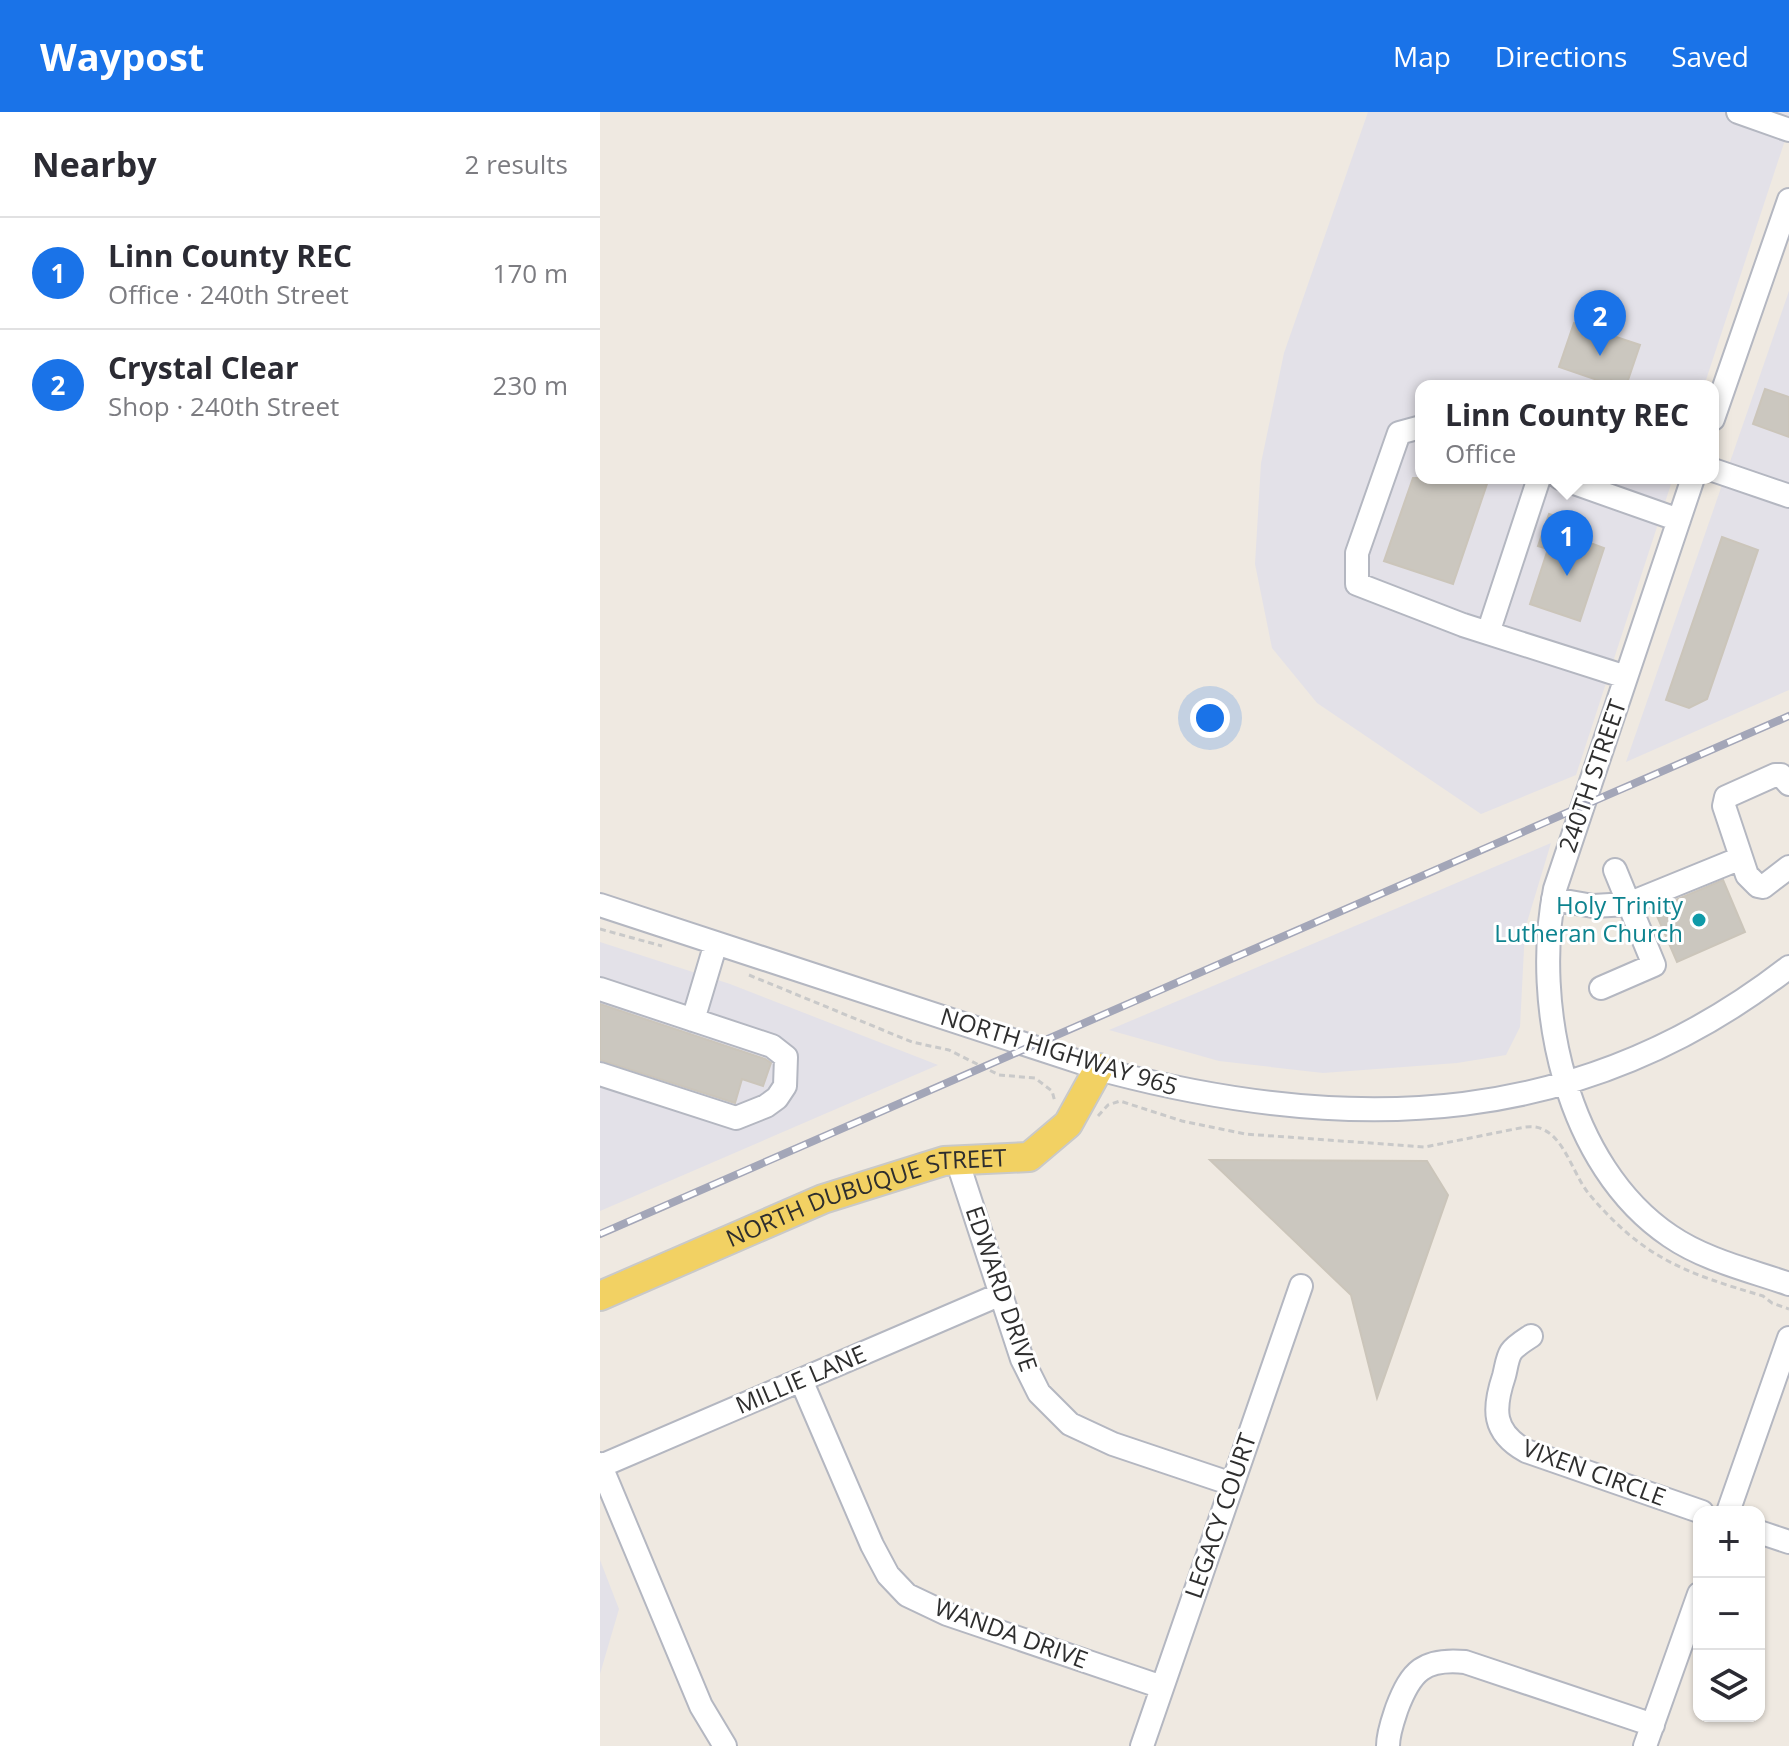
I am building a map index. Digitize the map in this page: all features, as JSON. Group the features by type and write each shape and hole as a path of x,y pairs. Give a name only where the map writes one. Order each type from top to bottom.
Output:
{"main road":[{"name":"NORTH DUBUQUE STREET","path":"600,1296 823,1199 944,1161 1029,1157 1068,1124 1099,1068"}],"street":[{"path":"1738,112 1789,130"},
{"path":"1719,402 1789,200"},
{"path":"1415,429 1399,433 1357,553 1357,584 1488,633 1626,677"},
{"path":"1719,472 1789,495"},
{"path":"1488,633 1537,484"},
{"path":"1577,484 1679,520"},
{"name":"240TH STREET","path":"1691,484 1581,806 1553,899 1546,955 1547,978 1553,1022 1567,1082 1591,1145 1623,1196 1647,1219 1687,1246 1789,1284"},
{"path":"1789,784 1781,775 1775,775 1726,797 1724,806 1747,875 1758,886 1763,887 1789,867"},
{"path":"1553,899 1593,906 1628,904 1741,858"},
{"path":"1601,988 1654,965 1615,870"},
{"name":"NORTH HIGHWAY 965","path":"600,905 1099,1068 1197,1092 1279,1106 1349,1111 1451,1106 1567,1082 1643,1054 1701,1026 1789,967"},
{"path":"693,1020 716,943"},
{"path":"600,989 772,1046 786,1057 785,1086 777,1098 736,1118 600,1074"},
{"name":"EDWARD DRIVE","path":"957,1160 1022,1359 1039,1393 1070,1424 1113,1444 1232,1484"},
{"name":"LEGACY COURT","path":"1142,1746 1301,1286"},
{"name":"MILLIE LANE","path":"600,1465 1001,1294"},
{"name":"VIXEN CIRCLE","path":"1531,1336 1512,1352 1496,1400 1502,1431 1512,1443 1526,1451 1693,1509"},
{"path":"1730,1506 1789,1338"},
{"name":"WANDA DRIVE","path":"801,1380 872,1545 888,1575 907,1595 947,1614 1162,1687"},
{"path":"600,1465 701,1706 725,1746"},
{"path":"1765,1534 1789,1542"},
{"path":"1388,1746 1406,1684 1419,1670 1436,1661 1465,1662 1649,1736 1693,1611"}],"path":[{"path":"600,929 673,949"},
{"path":"743,972 912,1042 949,1050 999,1075 1035,1078 1049,1087 1054,1096"},
{"path":"1105,1108 1114,1102 1128,1102 1182,1121 1245,1134 1425,1147 1533,1126 1547,1130 1561,1146"}],"shaded area":[{"path":"1368,112 1789,112 1789,128 1706,380 1415,380 1415,484 1671,484 1576,775 1481,814 1317,703 1272,648 1255,564 1261,463 1284,353"},
{"path":"1789,291 1789,690 1626,762 1766,358"},
{"path":"1551,843 1525,929 1520,1027 1506,1055 1457,1063 1323,1073 1219,1061 1109,1030"},
{"path":"600,942 730,984 938,1065 600,1211"},
{"path":"600,1560 619,1609 600,1674"}],"building":[{"path":"1574,323 1640,345 1628,380 1597,380 1559,367"},
{"path":"1765,389 1789,397 1789,437 1753,424"},
{"path":"1413,478 1415,484 1487,484 1453,584 1384,561"},
{"path":"1549,514 1581,525 1577,538 1604,548 1580,621 1530,604 1548,549 1538,546"},
{"path":"1722,537 1758,550 1707,699 1689,708 1666,700"},
{"name":"Holy Trinity Lutheran Church","path":"1723,880 1745,932 1677,962 1654,909"},
{"path":"600,1004 765,1059 771,1063 763,1086 742,1079 735,1103 600,1060"},
{"path":"1210,1160 1427,1161 1448,1195 1377,1398 1351,1295"}],"railway":[{"path":"600,1234 1789,716"}],"place":[{"name":"Crystal Clear","path":"1600,356"},
{"name":"Linn County REC","path":"1567,576"},
{"name":"Holy Trinity Lutheran Church","path":"1699,920"}]}
